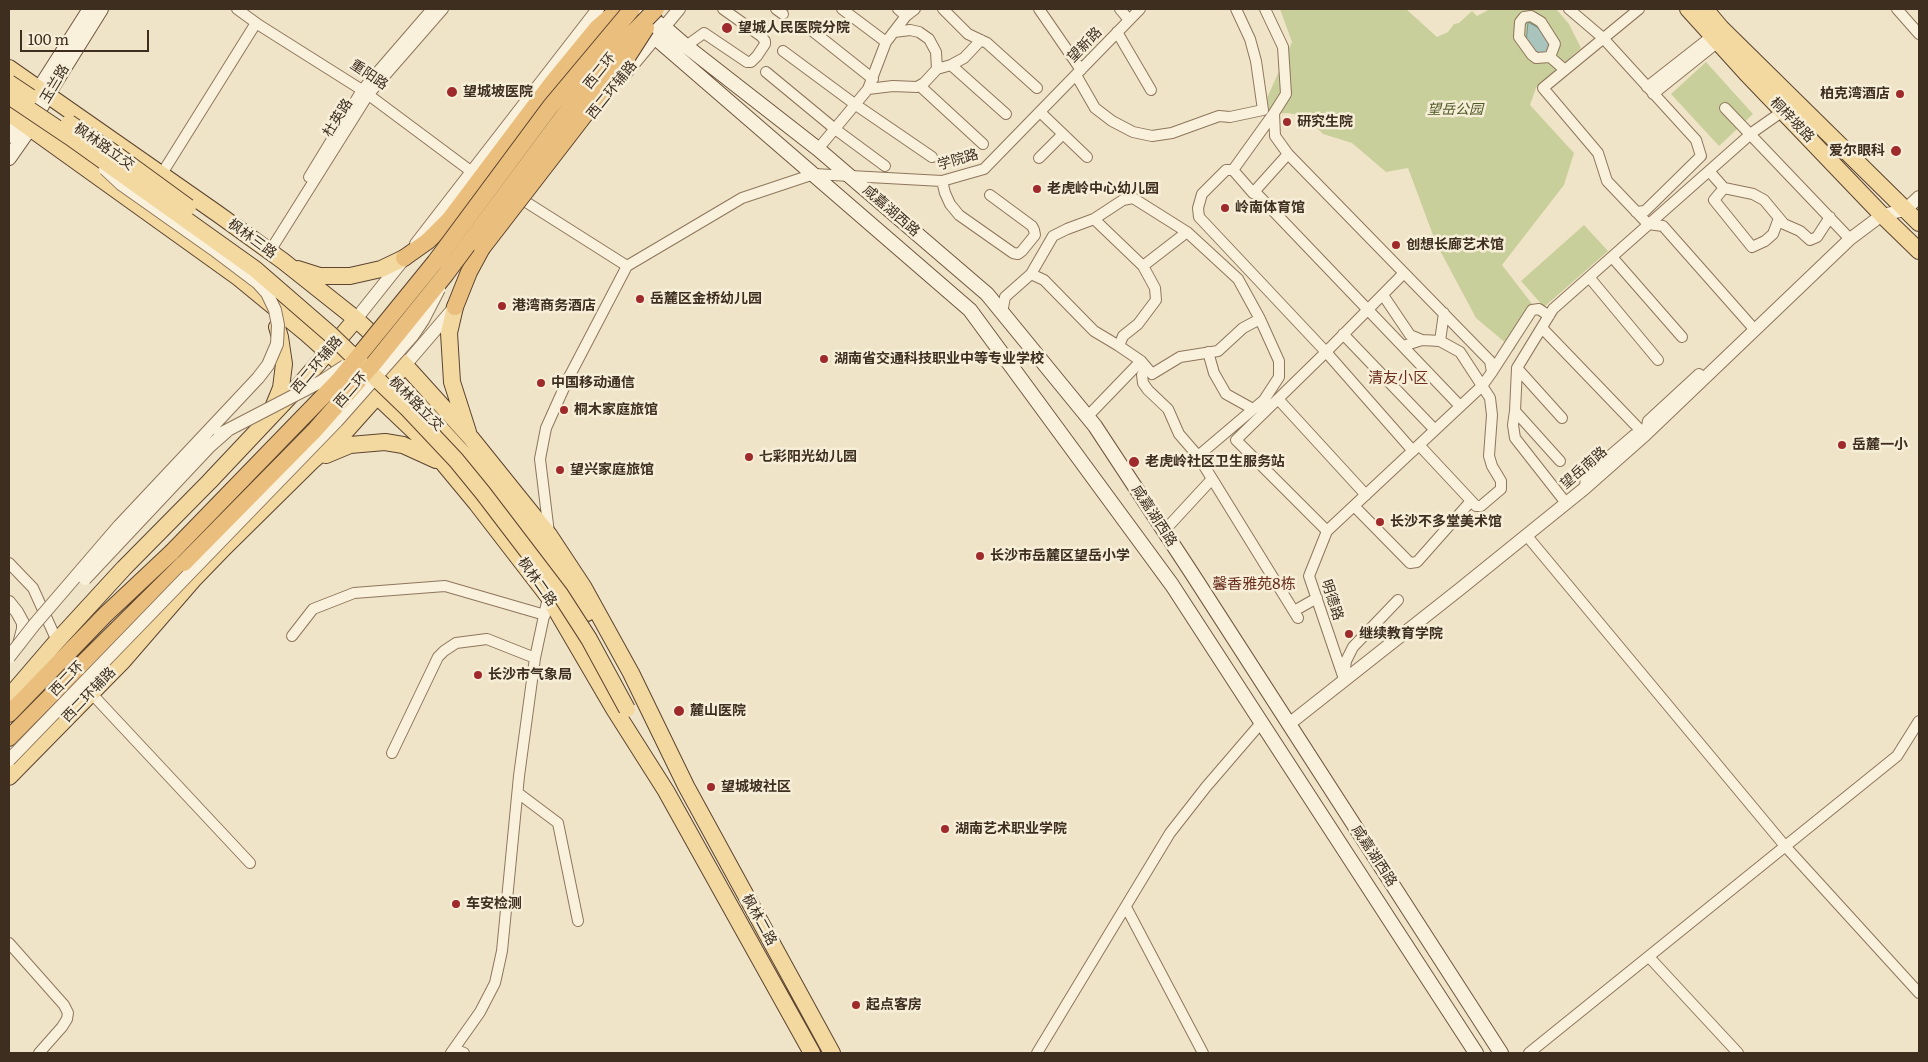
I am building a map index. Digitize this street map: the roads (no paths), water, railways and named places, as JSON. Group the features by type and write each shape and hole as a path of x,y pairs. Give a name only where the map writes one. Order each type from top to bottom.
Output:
{"highway":[{"path":"404,258 428,241 449,220 552,83 598,28 620,9"},
{"name":"西二环","path":"9,714 105,615 172,552 339,380 435,262 550,107 632,9"},
{"path":"455,307 469,272 482,248 617,73 657,9"},
{"name":"西二环","path":"9,738 278,468 344,398 446,274 562,118 620,46 657,9"}],"main road":[{"name":"玉兰路","path":"43,92 90,9"},
{"name":"玉兰路","path":"9,136 43,92 101,9"},
{"name":"咸嘉湖西路","path":"620,9 686,46 818,148 987,294 1087,417 1164,531 1501,1053"},
{"name":"咸嘉湖西路","path":"637,9 659,32 814,174 970,310 1172,585 1476,1053"},
{"name":"桐梓坡路","path":"1688,9 1882,215 1919,251"},
{"name":"桐梓坡路","path":"1705,9 1721,28 1919,223"},
{"name":"枫林三路","path":"9,68 283,261 356,319 405,366 471,438"},
{"name":"枫林路立交","path":"9,83 114,153 263,264 359,347 416,402 496,490 553,564 586,611 630,705"},
{"name":"枫林路立交","path":"9,96 70,137 254,269 330,334 408,409 483,493 560,594 630,705"},
{"name":"玉兰路","path":"9,158 19,121"},
{"path":"19,121 239,278 328,352 378,397"},
{"path":"283,261 320,276 350,276 381,269 404,258"},
{"path":"239,278 276,324 284,354 281,388 275,405 260,426"},
{"path":"455,307 449,333 452,382 471,438"},
{"name":"西二环辅路","path":"9,697 57,640 124,568 210,482 260,426 292,394 356,319"},
{"name":"西二环辅路","path":"9,777 138,645 212,561 311,462 345,432 405,366"},
{"name":"枫林二路","path":"378,397 417,434 443,463 548,596 614,709 666,791 812,1053"},
{"name":"枫林二路","path":"471,438 549,535 584,588 631,673 686,786 832,1053"},
{"path":"311,462 350,444 385,442 403,445 443,463"},
{"name":"枫林二路","path":"630,705 686,786"},
{"name":"枫林二路","path":"630,705 666,791"}],"street":[{"name":"重阳路","path":"238,9 258,24 366,91"},
{"name":"重阳路","path":"245,9 366,91 473,171"},
{"name":"杜英路","path":"267,250 366,91 432,9"},
{"name":"杜英路","path":"366,91 443,9"},
{"name":"西二环辅路","path":"356,319 598,9"},
{"name":"西二环辅路","path":"405,366 455,307 483,260 594,111 679,9"},
{"path":"686,46 704,33 747,62 751,62 765,44 765,41 724,9"},
{"path":"842,9 886,42"},
{"path":"898,9 906,16"},
{"path":"818,148 868,89 886,42 906,16 915,9"},
{"path":"943,9 968,34 987,43 1037,88"},
{"path":"1039,9 1078,72 1095,108 1112,121 1133,132 1152,136 1172,133 1219,116 1230,117 1263,110 1256,61 1250,39 1236,9"},
{"path":"1120,9 1129,20"},
{"name":"望新路","path":"1051,100 1140,9"},
{"path":"1233,170 1286,94 1283,47 1265,9"},
{"path":"1569,9 1603,38 1696,140 1701,156 1645,212 1636,212"},
{"path":"1639,9 1543,88 1598,153 1607,180 1648,224 1664,226 1755,330"},
{"path":"1897,9 1919,34"},
{"path":"163,176 228,79 258,24"},
{"path":"805,24 873,79"},
{"path":"894,32 910,30 919,32 929,39 936,52 937,69"},
{"path":"1117,32 1150,90"},
{"path":"1650,91 1715,39"},
{"path":"868,89 920,86 937,69 951,65 964,58 981,40"},
{"path":"783,51 856,105 932,157"},
{"path":"1550,56 1565,70"},
{"path":"951,65 1006,114"},
{"path":"766,72 835,129 885,166"},
{"path":"920,86 983,144"},
{"name":"学院路","path":"814,174 942,181 984,169 1051,100"},
{"path":"1725,108 1850,239"},
{"path":"1566,503 1516,438 1513,425 1518,368 1553,309 1750,135 1783,111"},
{"path":"1040,112 1087,157"},
{"path":"1274,113 1275,136 1288,154 1490,361 1492,372"},
{"path":"1039,158 1062,134"},
{"path":"18,647 34,625 119,526 268,365 277,344 278,325 275,310 266,293 252,278 213,248 121,184 70,137"},
{"path":"1253,193 1288,154"},
{"path":"1383,295 1410,335 1422,340 1440,341 1460,352 1490,398 1492,415 1489,456 1492,466 1502,481 1501,489 1481,506 1476,506 1416,448 1199,217 1198,208 1202,194 1223,172 1233,170 1253,193 1258,195 1460,406"},
{"path":"1709,171 1724,188 1754,194 1764,200 1784,224 1800,231 1810,240 1817,237 1830,216"},
{"path":"549,535 540,460 546,428 568,379 627,266 742,198 814,174"},
{"path":"942,181 950,204 959,215 1013,253 1018,254 1036,235 1034,230 1032,226 990,195"},
{"path":"1724,188 1714,200 1752,247 1765,242 1773,234 1779,218"},
{"path":"1900,232 1906,210 1919,197"},
{"path":"1002,313 1005,297 1031,274 1053,236 1094,219 1123,200 1133,198 1187,232 1238,278 1279,361 1279,377 1264,400 1198,456"},
{"path":"526,202 627,266"},
{"path":"1882,215 1906,210"},
{"name":"望岳南路","path":"1289,724 1585,488 1645,435 1850,239 1882,215"},
{"path":"1094,219 1143,266 1155,288 1156,300 1138,324 1123,336 1119,346"},
{"path":"1143,266 1187,232"},
{"path":"1612,257 1682,337"},
{"path":"1404,273 1236,440 1327,531 1482,386 1532,310 1538,309 1550,316"},
{"path":"9,760 338,421 413,336 433,303 446,274"},
{"path":"1031,274 1044,280 1094,331 1119,346 1144,365 1152,374 1180,357 1218,351 1243,328 1260,320"},
{"path":"1589,277 1658,360"},
{"path":"1440,341 1444,312"},
{"path":"1542,328 1645,435"},
{"path":"1344,334 1435,430"},
{"path":"1403,346 1422,340"},
{"path":"195,445 227,431 322,381 348,364 364,350"},
{"path":"1208,352 1214,372 1226,394 1253,409"},
{"path":"1087,417 1144,365"},
{"path":"1144,365 1143,383 1168,409 1179,434 1198,456 1296,614 1317,598"},
{"path":"1518,368 1562,418"},
{"path":"1645,435 1648,421 1699,374"},
{"path":"1278,399 1366,495"},
{"path":"1515,411 1560,461"},
{"path":"9,656 42,625 210,446 227,431"},
{"path":"1164,531 1212,479"},
{"path":"1354,506 1410,563 1417,562 1471,501"},
{"name":"明德路","path":"1327,531 1309,576 1344,679"},
{"path":"1527,536 1785,846 1919,994"},
{"path":"9,564 33,588 57,640"},
{"path":"292,636 313,609 354,593 445,586 545,615"},
{"path":"456,1052 480,1012 494,983 502,951 518,793 535,658 548,596"},
{"path":"1344,679 1346,661 1353,647 1398,600"},
{"path":"9,602 23,623 18,647"},
{"path":"392,754 438,657 444,650 456,643 487,639 535,658"},
{"path":"92,693 250,863"},
{"path":"1529,1053 1897,756 1919,721"},
{"path":"1037,1053 1170,833 1206,787 1262,723"},
{"path":"518,793 558,823 578,921"},
{"path":"1126,907 1203,1053"},
{"path":"9,943 64,1005 68,1013 62,1027 39,1053"},
{"path":"1649,957 1738,1053"}],"water":[{"path":"1528,22 1542,30 1548,39 1549,51 1543,54 1534,51 1526,43"}],"place":[{"name":"望城人民医院分院","path":"727,28"},
{"name":"望城坡医院","path":"452,92"},
{"name":"柏克湾酒店","path":"1900,94"},
{"name":"研究生院","path":"1287,122"},
{"name":"爱尔眼科","path":"1896,151"},
{"name":"老虎岭中心幼儿园","path":"1037,189"},
{"name":"岭南体育馆","path":"1225,208"},
{"name":"创想长廊艺术馆","path":"1396,245"},
{"name":"岳麓区金桥幼儿园","path":"640,299"},
{"name":"港湾商务酒店","path":"502,306"},
{"name":"湖南省交通科技职业中等专业学校","path":"824,359"},
{"name":"中国移动通信","path":"541,383"},
{"name":"桐木家庭旅馆","path":"564,410"},
{"name":"岳麓一小","path":"1842,445"},
{"name":"七彩阳光幼儿园","path":"749,457"},
{"name":"老虎岭社区卫生服务站","path":"1134,462"},
{"name":"望兴家庭旅馆","path":"560,470"},
{"name":"长沙不多堂美术馆","path":"1380,522"},
{"name":"长沙市岳麓区望岳小学","path":"980,556"},
{"name":"继续教育学院","path":"1349,634"},
{"name":"长沙市气象局","path":"478,675"},
{"name":"麓山医院","path":"679,711"},
{"name":"望城坡社区","path":"711,787"},
{"name":"湖南艺术职业学院","path":"945,829"},
{"name":"车安检测","path":"456,904"},
{"name":"起点客房","path":"856,1005"}],"district":[{"name":"清友小区","path":"1398,379"},
{"name":"馨香雅苑8栋","path":"1254,585"}],"park label":[{"name":"望岳公园","path":"1455,110"}]}
